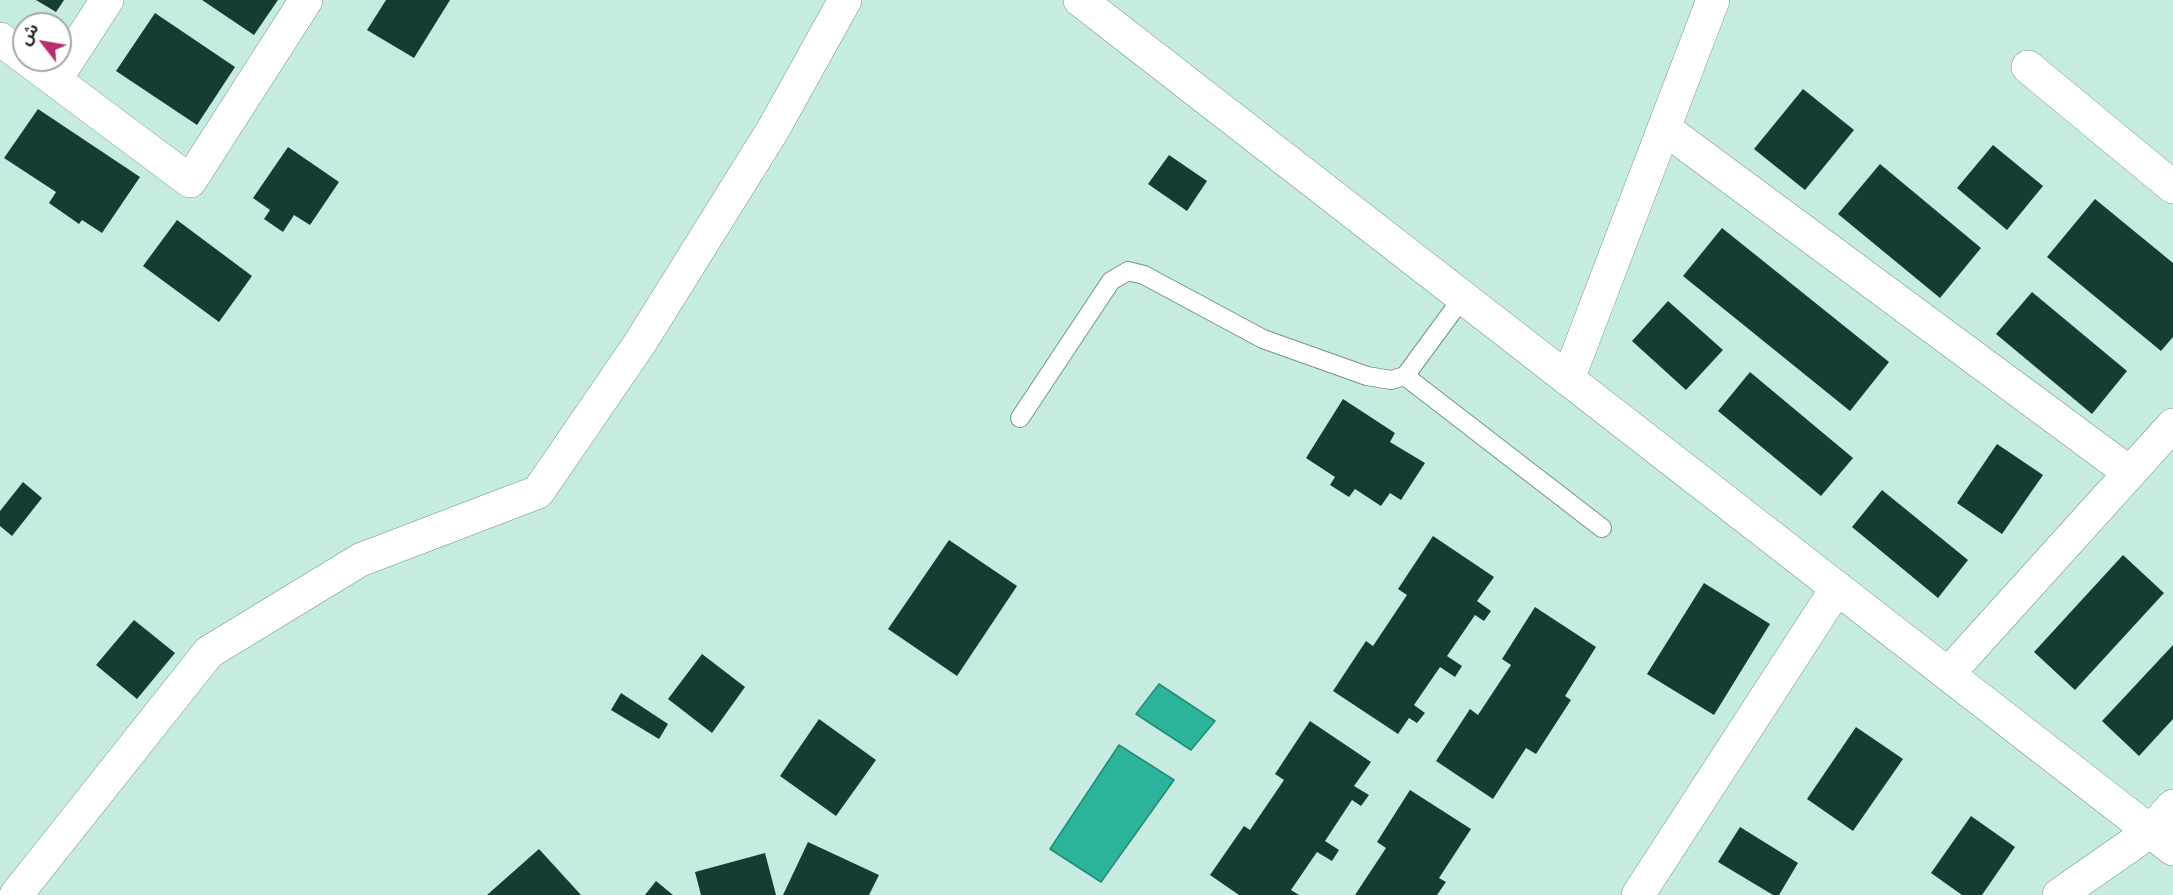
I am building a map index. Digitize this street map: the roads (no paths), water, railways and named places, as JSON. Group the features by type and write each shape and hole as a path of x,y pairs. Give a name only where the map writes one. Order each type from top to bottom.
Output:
{"street":[{"path":"55,80 107,0"},
{"path":"44,72 190,181 306,0"},
{"path":"16,895 209,652 360,560 538,492 640,343 774,128 844,0"},
{"path":"1080,0 2162,840"},
{"path":"1568,379 1713,0"},
{"path":"2028,67 2173,187"},
{"path":"1664,128 2130,473"},
{"path":"1948,674 2173,425"},
{"path":"1638,895 1837,588"},
{"path":"2059,895 2162,840 2173,806"}],"lane":[{"path":"1020,418 1111,281 1128,272 1144,275 1263,339 1367,376 1391,380 1405,376 1463,297"},
{"path":"1405,376 1602,528"}]}
